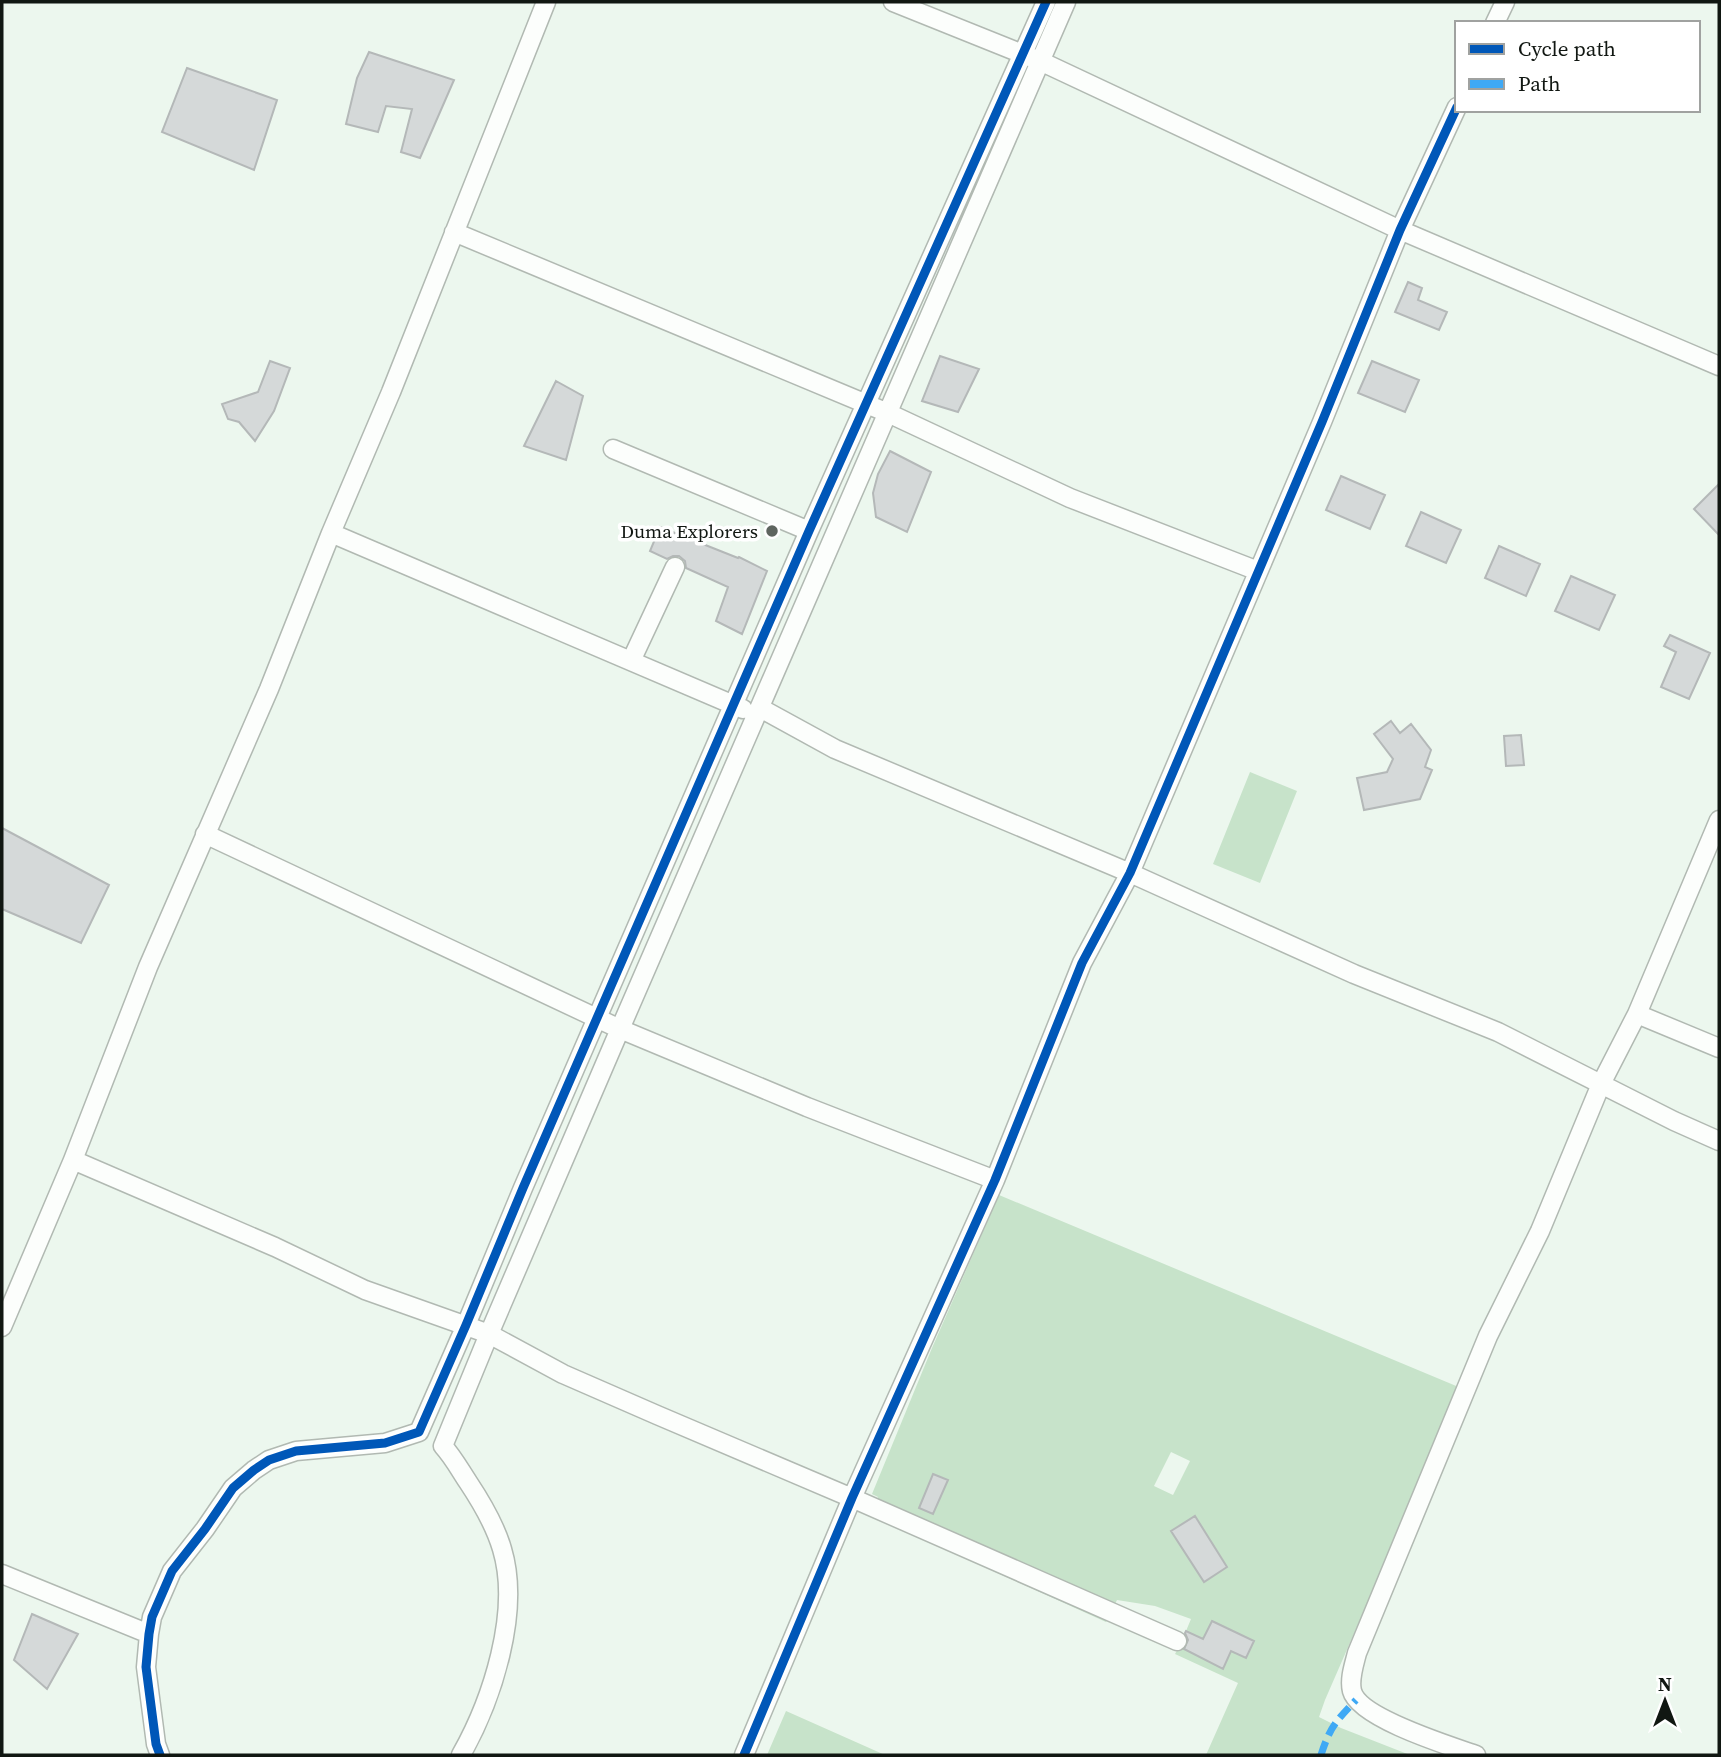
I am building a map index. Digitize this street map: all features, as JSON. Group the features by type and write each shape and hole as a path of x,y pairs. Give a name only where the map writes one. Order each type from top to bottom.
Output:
{"street":[{"path":"893,2 1040,61 1400,230 1719,366"},
{"path":"160,1755 156,1744 146,1667 152,1617 172,1571 233,1488 269,1460 296,1451 385,1443 419,1432 809,531 1046,2"},
{"path":"443,1447 620,1029 1066,2"},
{"path":"1496,21 1505,2"},
{"path":"2,1327 73,1160 148,967 269,689 391,392 539,4"},
{"path":"744,1755 852,1498 995,1180 1082,963 1130,873 1322,422 1400,230 1455,111"},
{"path":"454,232 888,413 1070,498 1258,571"},
{"path":"613,449 809,531"},
{"path":"331,533 733,705 758,712 835,748 1130,873 1354,974 1498,1032 1674,1121 1719,1140"},
{"path":"631,661 675,567"},
{"path":"1476,1755 1393,1723 1363,1707 1351,1690 1357,1653 1488,1336 1540,1231 1601,1084 1637,1014 1719,820"},
{"path":"205,834 620,1029 807,1107 995,1180"},
{"path":"1637,1014 1719,1048"},
{"path":"73,1160 275,1247 365,1290 489,1334 563,1374 1177,1641"},
{"path":"419,1432 443,1447 473,1489 503,1551 507,1582 507,1620 491,1689 461,1755"},
{"path":"2,1574 149,1634"}],"green space":[{"path":"1250,772 1297,791 1260,883 1213,864"},
{"path":"999,1195 1461,1388 1319,1717 1410,1755 1206,1755 1238,1683 1175,1654 1179,1647 1199,1656 1217,1649 1211,1663 1223,1669 1230,1654 1219,1649 1228,1628 1212,1621 1203,1639 1186,1631 1191,1619 1155,1606 1117,1600 1106,1622 869,1515 878,1497 872,1494","holes":["1171,1452 1190,1461 1173,1495 1154,1486","933,1474 948,1480 933,1514 919,1508","1195,1516 1227,1566 1204,1581 1171,1531","1241,1635 1254,1641 1246,1658 1233,1652"]},
{"path":"786,1711 885,1755 767,1755"}],"building":[{"path":"369,52 454,80 420,158 401,152 412,109 386,106 378,132 346,124 357,78"},
{"path":"187,68 277,100 254,170 162,132"},
{"path":"1408,282 1422,288 1418,300 1447,312 1439,330 1395,312"},
{"path":"940,356 979,369 958,412 922,401"},
{"path":"270,361 290,368 274,411 255,441 239,422 228,419 222,404 258,392"},
{"path":"1372,361 1419,380 1405,412 1358,393"},
{"path":"556,381 583,396 566,460 524,446"},
{"path":"890,451 931,472 907,532 876,517 873,493 878,474"},
{"path":"1341,476 1385,495 1370,529 1326,510"},
{"path":"1719,484 1719,535 1694,509"},
{"path":"1421,512 1461,530 1446,563 1406,546"},
{"path":"660,527 739,557 767,571 742,634 716,621 728,587 686,568 685,561 679,556 667,559 650,551"},
{"path":"1499,546 1540,564 1526,596 1485,578"},
{"path":"1571,576 1615,595 1599,630 1555,611"},
{"path":"1670,635 1710,653 1689,699 1661,687 1676,652 1664,646"},
{"path":"1391,721 1400,733 1411,724 1431,750 1425,767 1432,770 1420,799 1364,810 1357,778 1387,772 1393,759 1374,734"},
{"path":"1521,735 1524,765 1506,766 1504,736"},
{"path":"2,828 109,885 81,943 2,909"},
{"path":"933,1474 948,1480 933,1514 919,1508"},
{"path":"1195,1516 1227,1567 1204,1582 1171,1531"},
{"path":"32,1614 78,1634 47,1689 14,1660"},
{"path":"1212,1621 1254,1641 1246,1658 1231,1651 1223,1669 1184,1649 1188,1640 1186,1631 1203,1639"}],"marked path":[{"path":"1321,1755 1334,1725 1356,1700"}],"cycle path":[{"path":"160,1755 156,1744 146,1667 152,1617 172,1571 233,1488 269,1460 296,1451 385,1443 419,1432 809,531 1046,2"},
{"path":"744,1755 852,1498 995,1180 1082,963 1130,873 1322,422 1400,230 1455,111"}],"place":[{"name":"Duma Explorers","path":"772,531"}]}
